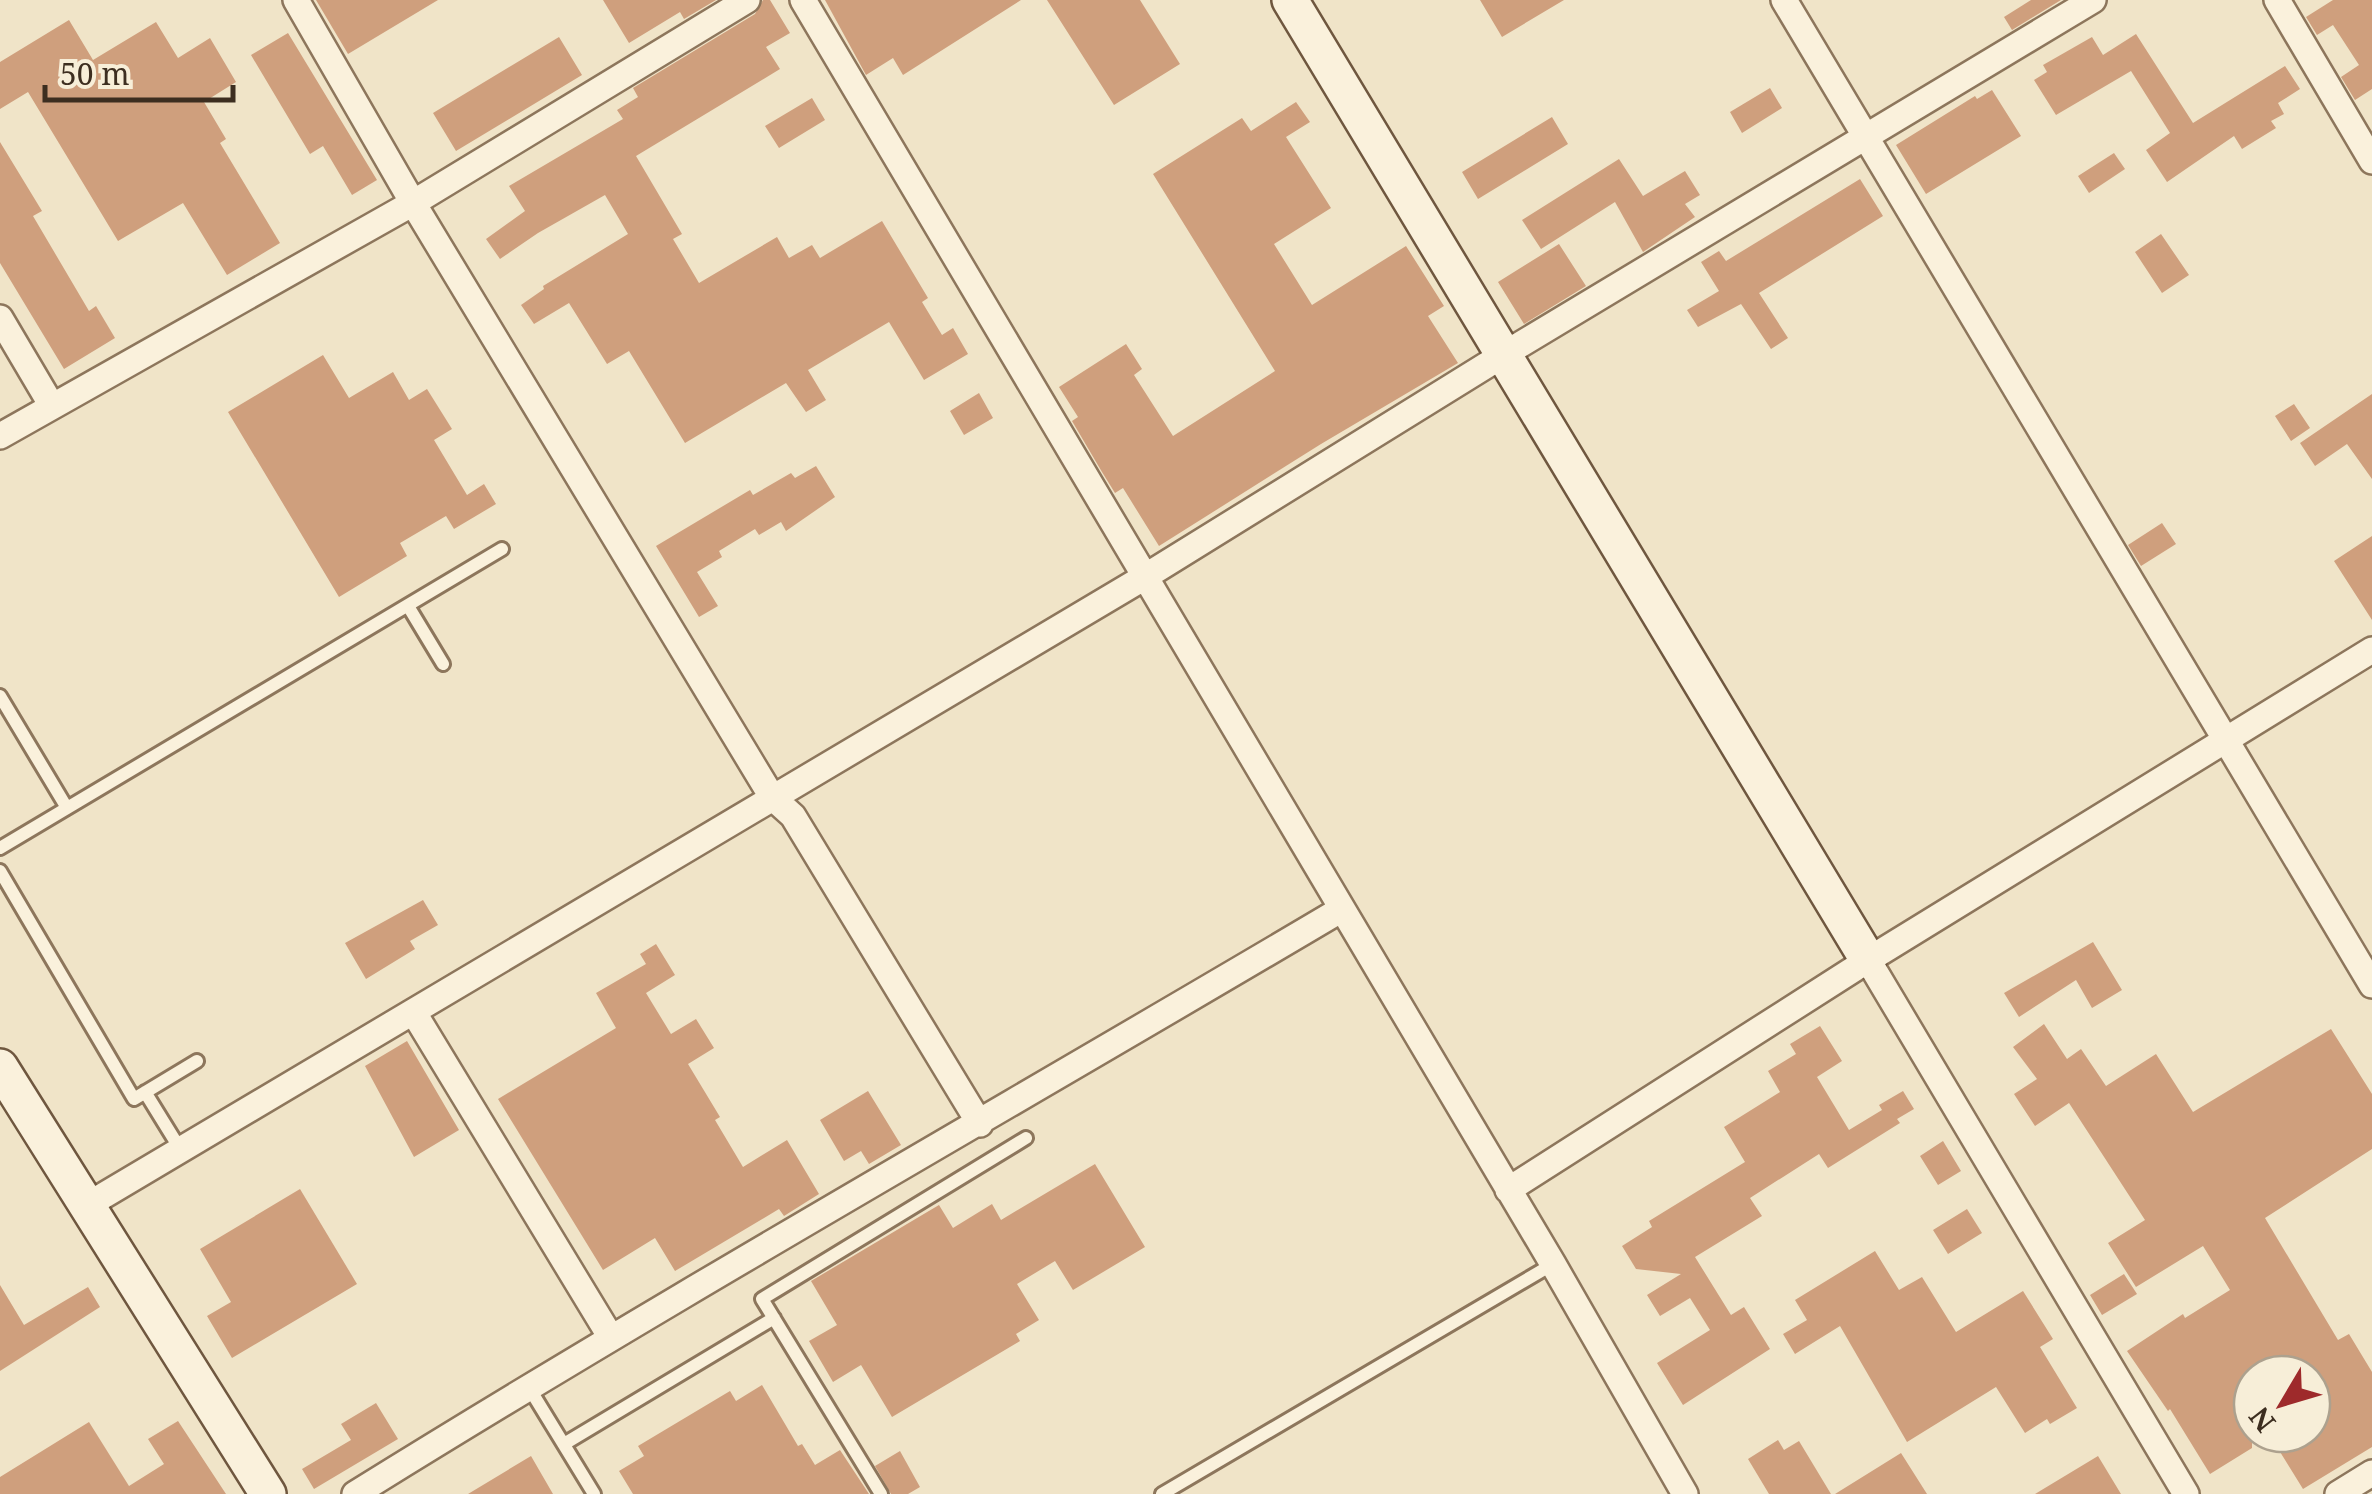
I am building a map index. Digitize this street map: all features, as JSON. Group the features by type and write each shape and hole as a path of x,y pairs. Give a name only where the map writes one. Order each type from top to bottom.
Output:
{"street":[{"path":"296,0 413,203 772,797 793,816 980,1124"},
{"path":"0,436 413,203 748,0"},
{"path":"803,0 1553,1264 1685,1494"},
{"path":"1290,0 2186,1494"},
{"path":"1784,0 2372,985"},
{"path":"86,1206 1144,578 1503,354 2093,0"},
{"path":"2277,0 2372,162"},
{"path":"0,318 52,406"},
{"path":"1508,1190 1868,960 2372,650"},
{"path":"355,1494 610,1336 980,1124 1342,909"},
{"path":"414,1013 610,1336"},
{"path":"0,1067 268,1494"},
{"path":"2338,1494 2372,1473"}],"lane":[{"path":"0,848 502,550"},
{"path":"408,606 443,664"},
{"path":"0,696 67,808"},
{"path":"0,871 134,1099 197,1061"},
{"path":"146,1092 182,1152"},
{"path":"881,1494 762,1298 1026,1138"},
{"path":"1162,1494 1553,1264"},
{"path":"564,1444 774,1318"},
{"path":"528,1386 594,1494"}],"building":[{"path":"316,0 438,0 348,54"},
{"path":"603,0 716,0 684,19 680,12 629,43"},
{"path":"763,0 770,0 790,33 766,47 780,69 636,156 682,234 673,239 699,283 777,237 789,258 812,245 820,258 882,221 928,298 922,302 942,335 953,328 968,354 924,380 889,322 808,370 826,400 806,412 786,383 685,443 629,351 607,364 569,303 534,324 521,305 543,286 628,234 605,195 500,259 486,239 525,211 509,186 623,119 617,110 638,97 633,88 755,14"},
{"path":"825,0 1021,0 903,75 893,58 866,75"},
{"path":"1047,0 1140,0 1180,64 1114,105"},
{"path":"1480,0 1564,0 1502,37"},
{"path":"2031,0 2061,0 2012,30 2004,17"},
{"path":"2333,0 2372,0 2372,89 2355,100 2341,77 2359,65 2333,25 2317,35 2306,17"},
{"path":"69,20 93,60 156,22 178,58 210,38 236,82 204,102 226,139 220,143 280,243 227,275 183,203 118,241 28,92 0,109 0,62"},
{"path":"288,33 377,180 352,195 323,146 310,154 251,55"},
{"path":"2136,34 2193,123 2285,66 2300,89 2278,103 2284,114 2271,121 2276,128 2242,149 2234,136 2167,182 2146,150 2170,133 2131,71 2056,115 2034,80 2047,72 2043,65 2092,37 2103,55"},
{"path":"559,37 582,75 456,151 433,113"},
{"path":"1770,88 1782,108 1742,133 1730,112"},
{"path":"1992,90 2021,136 1926,194 1896,145 1975,96 1977,99"},
{"path":"812,98 825,120 779,148 765,126"},
{"path":"1296,102 1310,122 1286,137 1331,208 1274,244 1312,305 1406,246 1444,306 1428,316 1458,363 1159,546 1123,488 1115,493 1072,421 1078,417 1059,387 1126,344 1142,369 1134,375 1173,436 1275,371 1153,174 1242,118 1251,131"},
{"path":"1552,117 1568,144 1478,199 1462,172"},
{"path":"0,142 42,211 33,216 89,311 96,306 115,338 64,369 0,263"},
{"path":"2114,153 2125,169 2089,193 2078,176"},
{"path":"1619,159 1643,196 1685,171 1700,195 1685,204 1695,217 1643,252 1615,202 1541,249 1522,220"},
{"path":"1860,179 1883,216 1759,293 1788,338 1771,349 1741,304 1698,327 1687,310 1719,291 1701,262 1719,251 1726,261"},
{"path":"2161,234 2189,275 2162,293 2135,252"},
{"path":"1559,244 1586,286 1524,324 1498,282"},
{"path":"323,355 349,398 393,372 409,400 427,389 452,429 434,440 467,495 484,484 496,504 454,529 446,516 400,543 407,556 339,597 228,412"},
{"path":"979,393 993,418 964,435 950,411"},
{"path":"2372,394 2372,479 2347,444 2315,466 2300,443"},
{"path":"2294,404 2310,428 2291,441 2275,416"},
{"path":"816,466 835,497 786,531 781,522 759,535 755,529 719,551 722,557 697,572 718,606 699,617 656,546 750,490 753,495 791,473 795,478"},
{"path":"2162,523 2176,544 2141,566 2128,545"},
{"path":"2372,536 2372,620 2334,561"},
{"path":"423,900 438,925 410,941 415,949 366,979 345,943"},
{"path":"2093,942 2122,990 2092,1008 2076,980 2019,1017 2004,993"},
{"path":"656,944 675,975 646,993 671,1034 696,1019 714,1048 688,1064 720,1117 715,1120 743,1167 787,1140 819,1194 784,1216 779,1209 675,1271 655,1238 603,1270 498,1099 616,1028 596,993 646,964 640,954"},
{"path":"2044,1024 2067,1059 2081,1049 2106,1086 2156,1054 2193,1112 2331,1029 2372,1094 2372,1149 2265,1218 2338,1340 2349,1334 2372,1372 2372,1447 2303,1489 2281,1454 2332,1454 2332,1354 2232,1354 2232,1454 2242,1454 2210,1474 2170,1409 2127,1351 2183,1314 2185,1318 2230,1290 2203,1246 2136,1287 2108,1243 2145,1220 2069,1103 2035,1126 2014,1094 2037,1079 2013,1047"},
{"path":"1820,1026 1842,1061 1817,1077 1849,1130 1882,1110 1879,1105 1903,1091 1914,1109 1897,1119 1900,1123 1828,1168 1819,1154 1750,1198 1762,1216 1695,1257 1731,1315 1744,1307 1770,1349 1683,1405 1657,1363 1710,1330 1690,1298 1660,1316 1647,1295 1681,1274 1636,1269 1622,1246 1652,1227 1649,1221 1745,1162 1724,1127 1780,1092 1768,1071 1796,1054 1790,1044"},
{"path":"407,1041 459,1130 414,1157 365,1066"},
{"path":"868,1091 901,1145 869,1164 861,1151 844,1161 820,1120"},
{"path":"1943,1141 1961,1171 1938,1185 1920,1156"},
{"path":"1095,1164 1145,1247 1073,1290 1055,1261 1017,1284 1039,1320 1016,1334 1020,1341 892,1417 861,1365 833,1382 809,1341 837,1325 811,1281 939,1205 953,1228 992,1204 1001,1220"},
{"path":"300,1189 357,1284 232,1358 207,1316 231,1302 200,1249"},
{"path":"1967,1209 1982,1233 1948,1254 1933,1230"},
{"path":"1875,1251 1899,1290 1922,1277 1956,1332 2023,1291 2053,1339 2040,1347 2077,1408 2050,1424 2047,1419 2025,1433 1996,1387 1907,1442 1840,1326 1795,1354 1783,1334 1807,1320 1795,1300"},
{"path":"2124,1274 2137,1294 2102,1315 2090,1295"},
{"path":"0,1285 24,1325 88,1287 100,1307 0,1371"},
{"path":"762,1385 798,1446 802,1444 815,1465 840,1450 869,1494 633,1494 619,1471 644,1456 638,1446 730,1391 736,1401"},
{"path":"376,1403 398,1439 314,1489 302,1469 351,1440 341,1424"},
{"path":"178,1421 226,1494 0,1494 0,1477 89,1422 129,1486 164,1464 148,1439"},
{"path":"1778,1440 1784,1450 1799,1441 1831,1494 1769,1494 1748,1459"},
{"path":"900,1451 920,1487 908,1494 891,1494 875,1466"},
{"path":"1901,1453 1927,1494 1835,1494"},
{"path":"531,1456 553,1494 468,1494"},
{"path":"2098,1456 2121,1494 2035,1494"}]}
